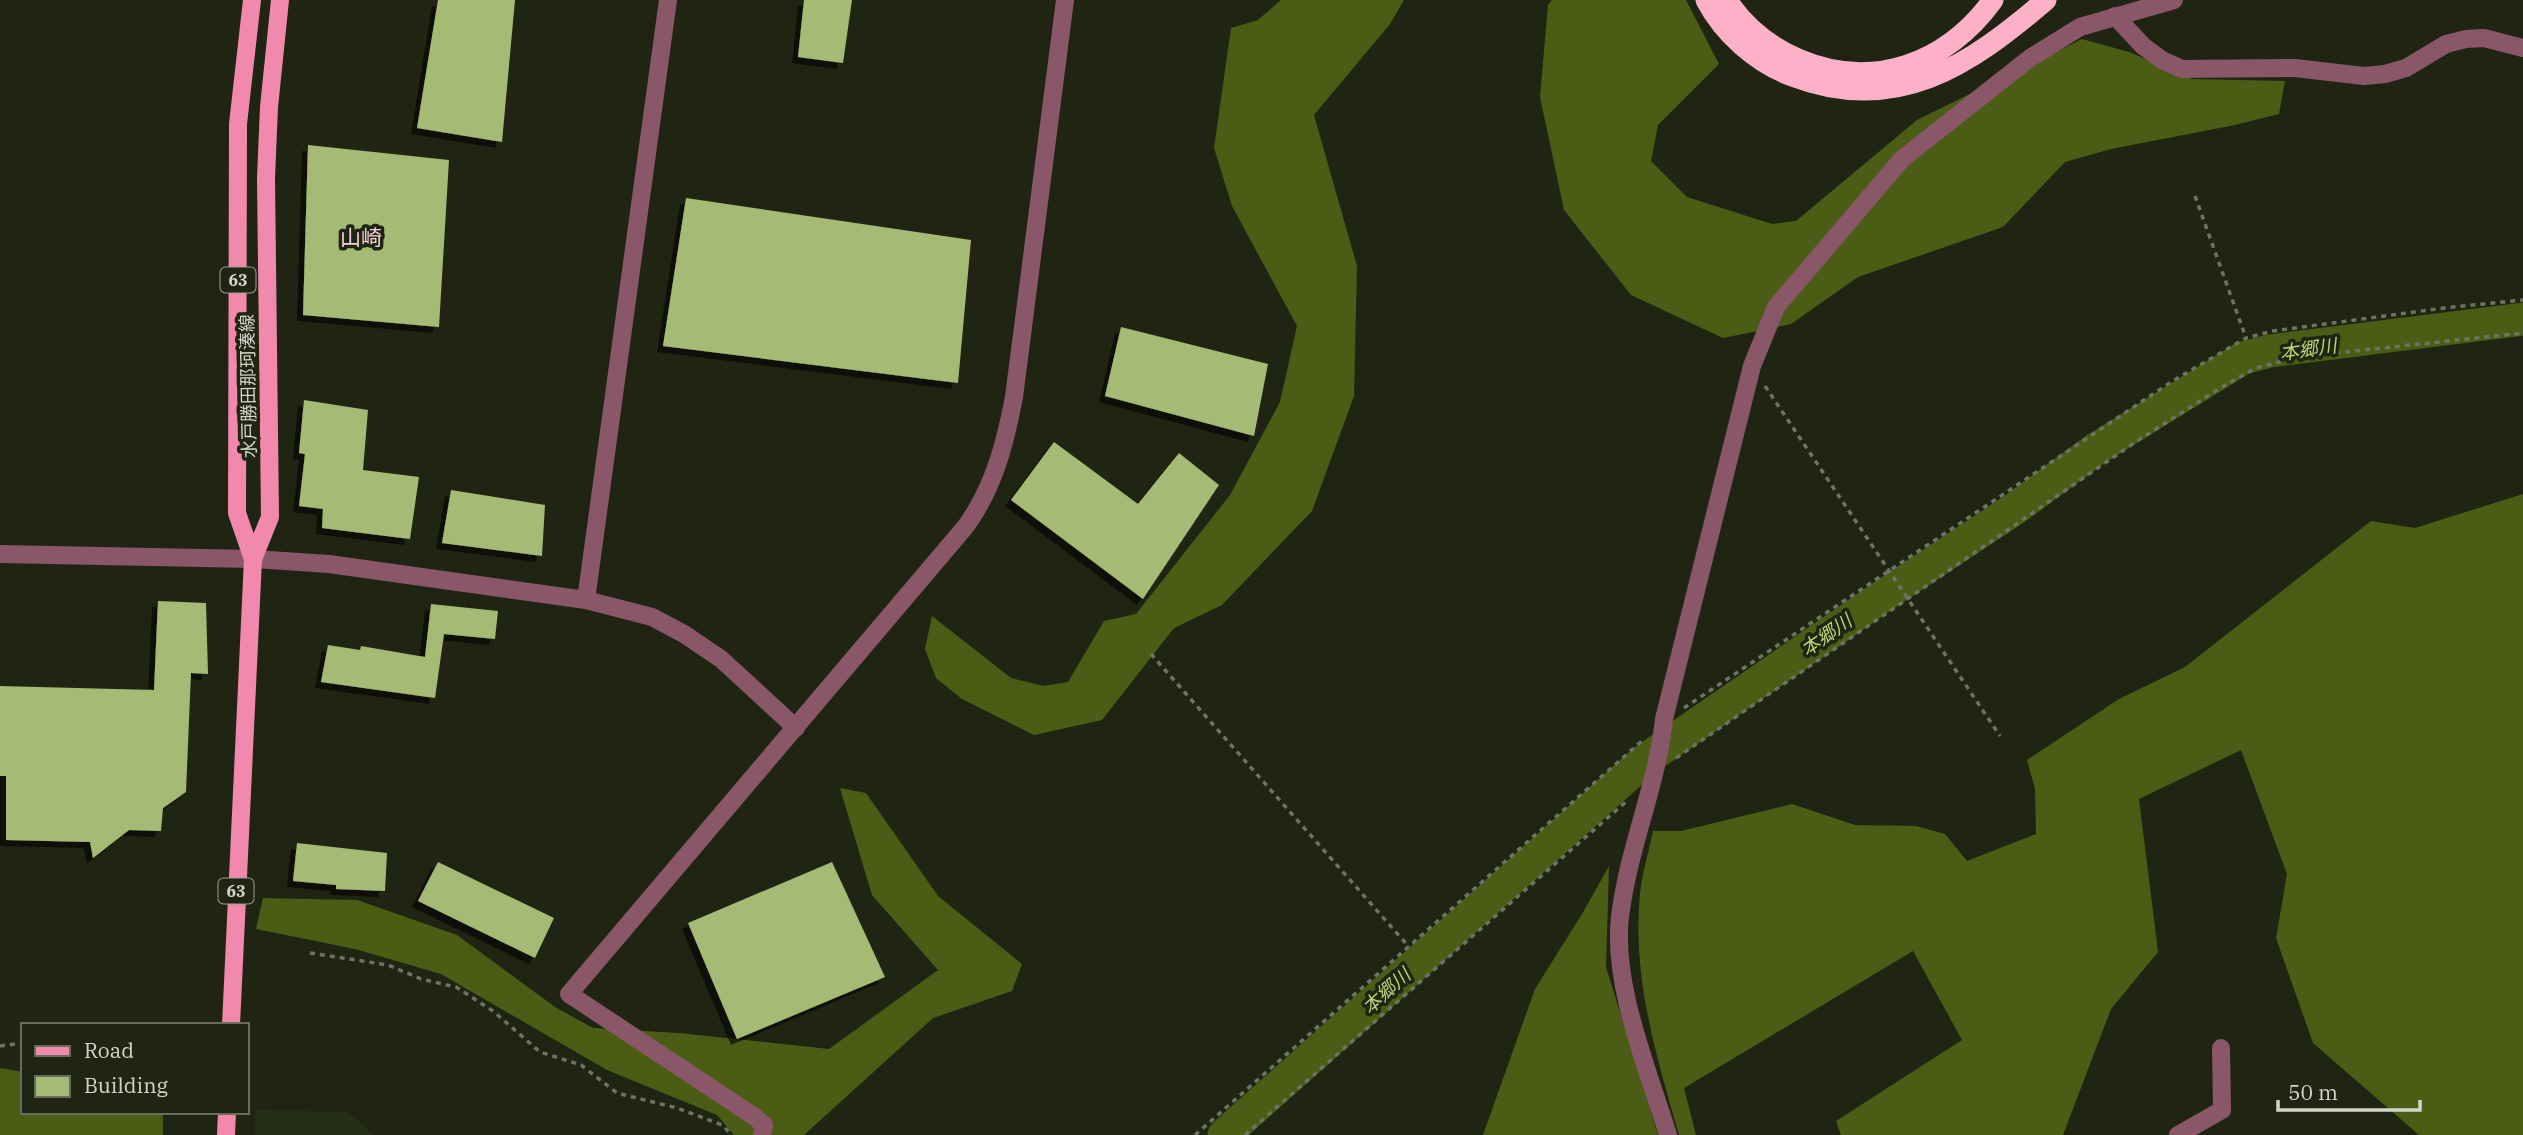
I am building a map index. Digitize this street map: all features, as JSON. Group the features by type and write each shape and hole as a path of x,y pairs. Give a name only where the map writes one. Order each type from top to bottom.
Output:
{"highway":[{"path":"1706,0 1728,33 1776,70 1832,88 1859,92 1906,86 1957,66 2014,28 2046,0"},
{"path":"1727,0 1746,25 1769,44 1818,67 1846,73 1872,73 1920,61 1944,49 1963,35 1993,0"}],"main road":[{"name":"水戸勝田那珂湊線","path":"252,0 238,124 237,513 253,559"},
{"name":"水戸勝田那珂湊線","path":"231,1023 253,559 270,517 267,178 269,107 280,0"},
{"path":"226,1135 227,1114"}],"street":[{"path":"586,600 668,0"},
{"path":"762,1135 764,1125 754,1117 569,994 966,526 991,484 1007,433 1014,397 1065,0"},
{"path":"1668,1135 1633,1023 1621,973 1619,920 1626,877 1654,774 1752,366 1776,307 1902,159 2031,58 2080,27 2174,0"},
{"path":"2115,16 2143,46 2162,60 2182,69 2295,68 2364,76 2406,68 2446,44 2466,39 2484,38 2523,48"},
{"path":"0,554 253,559 329,564 586,600 652,617 684,634 721,659 796,728"},
{"path":"2178,1135 2222,1110 2221,1048"}],"path":[{"path":"2195,196 2246,338"},
{"path":"1195,1135 1664,724 2171,382 2246,338 2444,308 2523,300"},
{"path":"1245,1135 1654,774 2137,441 2222,387 2256,368 2298,357 2523,332"},
{"path":"1752,366 2000,736"},
{"path":"1151,653 1409,947"},
{"path":"310,953 388,965 421,979 456,987 493,1011 540,1052 581,1065 617,1093 677,1108 722,1125 732,1135"},
{"path":"0,1046 21,1043"}],"shaded area":[{"path":"255,1110 348,1112 373,1135 255,1135"}],"green space":[{"path":"1281,0 1404,0 1390,24 1314,115 1357,266 1354,396 1312,511 1222,605 1174,628 1102,720 1034,735 962,699 936,678 925,649 932,616 1011,678 1043,686 1068,682 1104,621 1136,614 1230,495 1280,402 1297,326 1232,206 1214,148 1231,28 1258,20"},
{"path":"1552,0 1686,0 1719,64 1658,125 1651,161 1687,197 1772,224 1796,221 1917,120 2082,39 2129,52 2192,79 2285,81 2279,114 2111,149 2065,162 2003,227 1858,277 1791,324 1723,338 1631,295 1564,210 1540,97 1548,5"},
{"path":"2523,494 2523,1135 2419,1135 2313,1043 2276,938 2287,874 2241,750 2139,799 2158,952 2111,1009 2063,1135 1841,1135 1836,1121 1962,1040 1913,951 1684,1088 1696,1135 1679,1135 1648,1016 1639,956 1640,894 1653,831 1681,831 1792,804 1855,825 1916,826 1945,834 1967,861 2036,834 2035,789 2027,760 2119,699 2185,667 2371,521 2415,528"},
{"path":"840,788 866,793 938,896 1022,964 1012,991 933,1018 804,1135 734,1135 717,1115 607,1070 441,974 355,949 256,929 263,898 357,900 457,935 555,1007 593,1028 679,1033 829,1049 938,970 872,895"},
{"path":"1609,866 1606,967 1658,1135 1483,1135 1535,989"},
{"path":"0,1068 21,1072 21,1114 163,1114 163,1135 0,1135"}],"building":[{"path":"438,0 515,0 502,142 417,128"},
{"path":"804,0 852,0 843,63 798,57"},
{"path":"308,145 449,160 439,327 303,315"},
{"path":"686,198 971,240 958,383 663,346"},
{"path":"1121,327 1268,364 1254,436 1105,396"},
{"path":"304,400 368,410 363,470 419,477 410,539 322,528 323,509 299,506 305,454 299,453"},
{"path":"1054,442 1138,504 1179,453 1219,485 1143,599 1011,500"},
{"path":"451,490 545,505 542,556 442,543"},
{"path":"158,601 206,603 208,674 191,673 186,792 163,808 161,831 129,830 93,858 90,842 6,840 6,776 0,776 0,686 154,690"},
{"path":"431,604 498,611 495,639 444,634 435,698 321,682 328,645 360,650 361,646 425,657"},
{"path":"297,843 387,853 385,891 336,889 336,885 293,881"},
{"path":"438,862 554,918 535,958 418,901"},
{"path":"832,862 885,977 737,1039 688,923"}],"waterway":[{"name":"本郷川","path":"1224,1135 1645,760 2013,510 2096,449 2243,358 2270,351 2523,319"}],"district":[{"name":"山崎","path":"361,237"}]}
